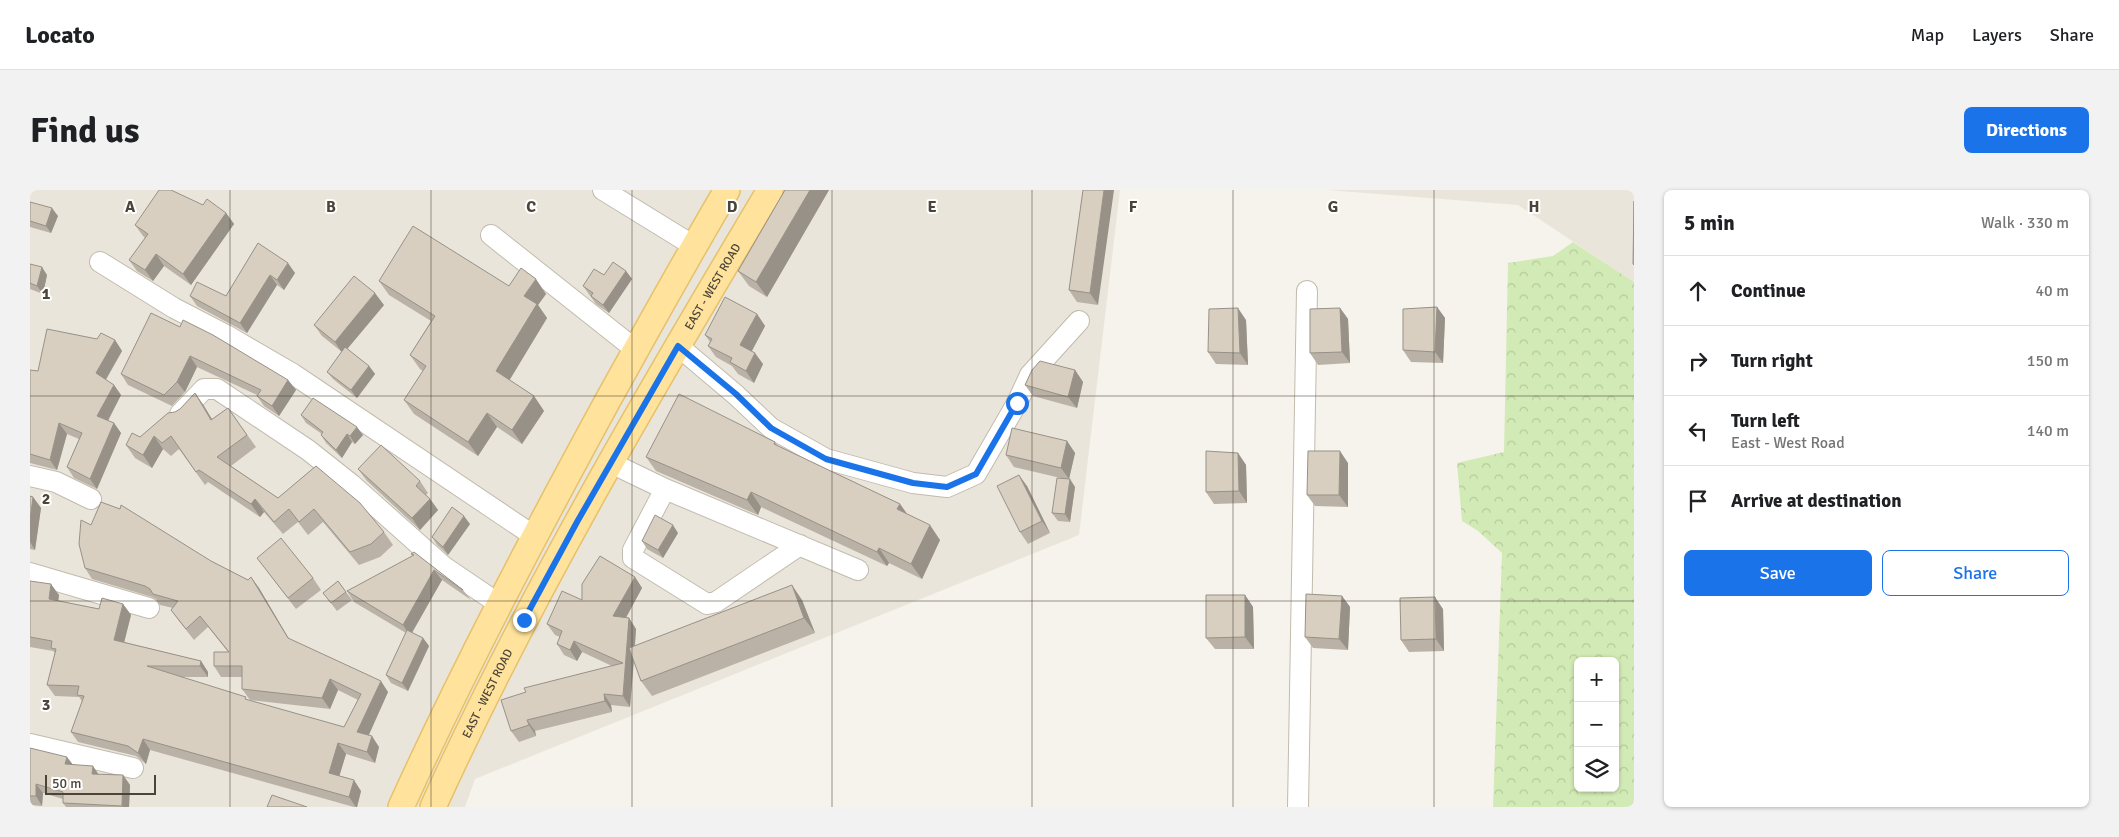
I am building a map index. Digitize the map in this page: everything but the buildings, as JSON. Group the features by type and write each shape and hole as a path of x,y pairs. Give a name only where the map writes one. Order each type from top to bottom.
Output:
{"main road":[{"path":"401,807 438,725 498,604 636,350 727,190"},
{"name":"EAST - WEST ROAD","path":"433,807 463,740 520,627 611,463 770,190"}],"street":[{"path":"603,190 694,246"},
{"path":"491,235 636,350"},
{"path":"100,262 174,308 226,335 292,374 534,536"},
{"path":"1298,807 1307,291"},
{"path":"678,346 736,394 771,428 826,459 913,483 947,487 976,474 1017,403 1030,375 1079,321"},
{"path":"180,414 204,389 217,389 308,450 351,484 443,566 498,604"},
{"path":"611,463 666,489 858,570"},
{"path":"30,476 56,482 91,498"},
{"path":"666,489 633,550 633,558 707,604 716,602 800,545"},
{"path":"30,573 149,608"},
{"path":"30,744 133,768"}],"shaded area":[{"path":"30,190 1120,190 1079,535 475,779 465,807 30,807"},
{"path":"1327,190 1634,190 1634,282 1518,205"}],"green space":[{"path":"1573,242 1634,282 1634,807 1493,807 1502,553 1478,531 1462,521 1457,463 1504,452 1508,263 1553,256"}],"route":[{"path":"524,620 577,522 678,346 736,394 771,428 826,459 913,483 947,487 976,474 1017,403"}]}
